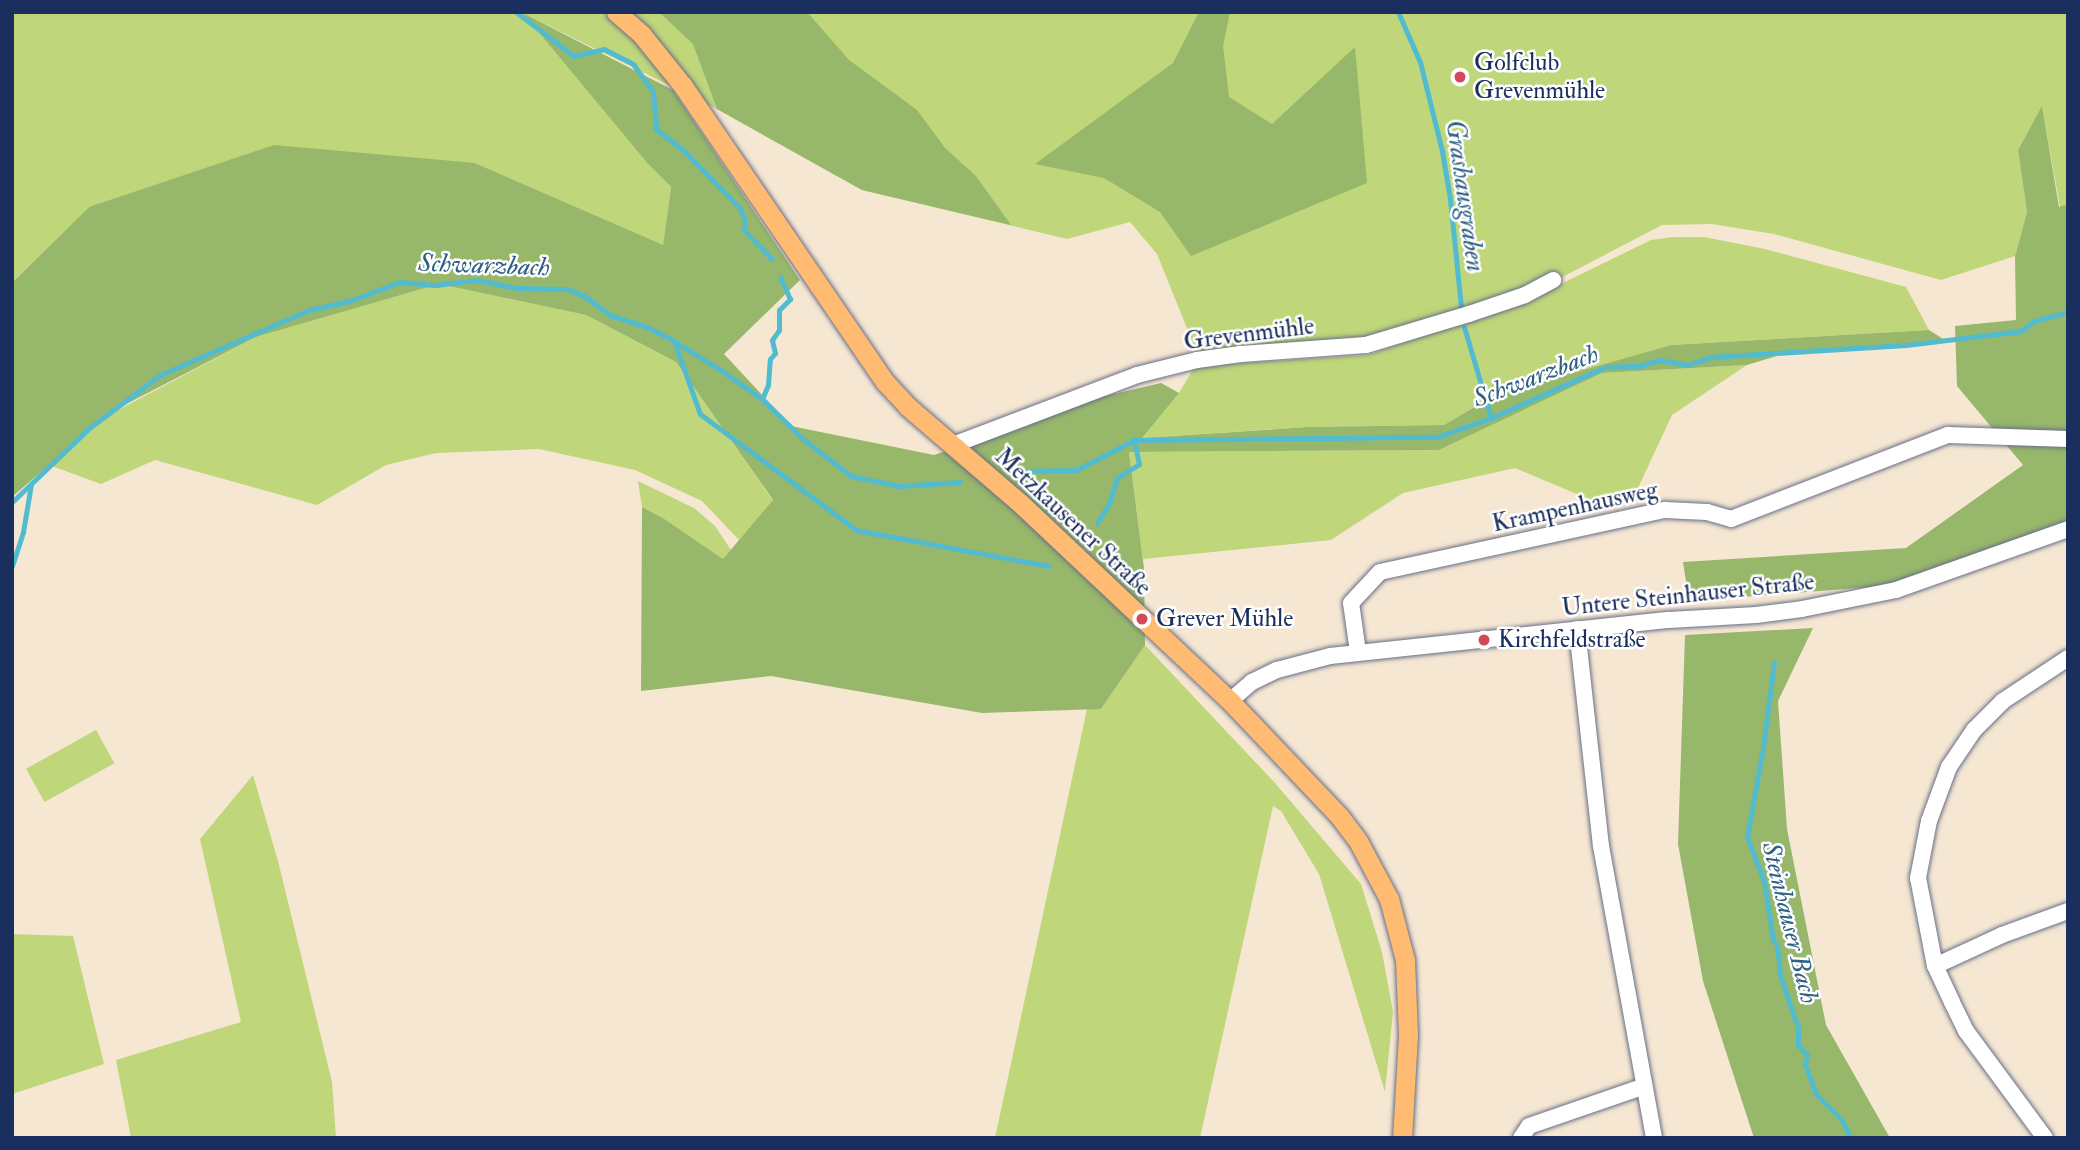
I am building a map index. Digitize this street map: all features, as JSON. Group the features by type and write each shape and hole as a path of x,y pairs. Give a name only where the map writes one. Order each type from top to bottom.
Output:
{"main road":[{"name":"Metzkausener Straße","path":"616,12 642,35 682,86 885,382 907,406 1021,504 1230,701 1340,817 1364,851 1389,900 1405,961 1408,997 1402,1138"}],"street":[{"name":"Grevenmühle","path":"953,444 1137,375 1197,360 1241,354 1366,345 1525,295 1553,280"},
{"name":"Krampenhausweg","path":"1358,652 1351,603 1380,572 1665,510 1707,512 1731,519 1948,435 2068,439"},
{"name":"Untere Steinhauser Straße","path":"1230,701 1252,682 1277,670 1358,652 1577,629 1756,615 1842,601 1907,586 2068,529"},
{"path":"1577,629 1601,846 1642,1087 1654,1138"},
{"path":"2045,1138 1966,1031 1935,966 1918,878 1929,821 1949,767 1974,730 2003,701 2068,658"},
{"path":"1935,966 2001,935 2068,911"},
{"path":"1521,1138 1530,1126 1642,1087"}],"green space":[{"path":"12,12 2068,12 2068,204 2060,207 2042,107 2018,150 2027,212 2015,256 1941,280 1774,234 1712,224 1662,225 1528,295 1369,353 1201,363 1157,254 1130,222 1067,239 862,190 717,109 525,14 648,164 671,187 663,246 475,163 89,207 12,283"},
{"path":"659,12 807,12 849,60 917,110 945,148 976,176 1011,225 862,190 717,109 693,44"},
{"path":"1199,12 1230,12 1223,46 1229,97 1272,124 1355,47 1367,183 1191,256 1160,212 1104,178 1035,164 1173,63"},
{"path":"523,13 673,90 800,280 724,354 791,426 934,455 1016,428 1059,407 1161,383 1179,393 1142,438 1308,427 1444,425 1495,395 1671,345 1929,330 1948,342 1797,350 1747,365 1602,373 1439,450 1129,452 1144,568 1145,645 1101,709 982,713 771,676 641,691 642,507 723,559 773,500 676,362 586,315 439,284 256,337 109,413 12,497 12,283 89,207 274,145 475,163 663,245 671,187 648,164"},
{"path":"2042,106 2059,207 2068,204 2068,522 1884,586 1689,601 1683,562 1906,548 2023,465 1957,386 1955,326 2016,320 2015,256 2027,212 2018,150"},
{"path":"1704,237 1765,249 1906,287 1929,330 1671,345 1495,395 1444,425 1308,427 1141,438 1179,393 1195,366 1368,355 1528,300 1651,240"},
{"path":"439,284 586,315 676,362 773,501 739,540 702,501 635,470 539,449 436,453 386,465 317,505 155,460 101,484 49,465 105,417 256,337"},
{"path":"1747,365 1672,415 1638,488 1598,503 1515,468 1403,493 1331,540 1143,559 1129,452 1439,450 1602,373"},
{"path":"638,481 694,508 715,526 731,550 723,559 642,507"},
{"path":"1813,628 1778,701 1787,829 1826,1025 1890,1138 1754,1138 1703,981 1678,844 1685,635"},
{"path":"1145,645 1275,783 1361,884 1382,952 1393,1012 1385,1092 1319,874 1281,811 1273,806 1200,1138 995,1138 1087,709 1101,709"},
{"path":"96,730 114,763 44,802 26,769"},
{"path":"253,775 278,861 332,1082 336,1138 131,1138 116,1060 241,1022 200,839"},
{"path":"12,934 73,936 104,1064 12,1094"}],"waterway":[{"path":"516,12 574,56 604,49 633,64 653,92 656,129 682,149 740,208 745,221 744,230 772,259"},
{"name":"Grashausgraben","path":"1398,12 1420,62 1442,151 1450,199 1461,307"},
{"path":"762,399 768,385 770,359 775,353 772,340 779,330 779,310 790,299 780,277"},
{"name":"Schwarzbach","path":"12,502 88,429 160,375 309,310 349,301 400,282 436,285 476,280 517,288 568,289 586,297 610,315 647,327 674,341 762,399 803,439 851,476 899,486 960,482"},
{"name":"Schwarzbach","path":"1020,471 1076,470 1134,440 1437,437 1491,418 1605,367 1639,366 1659,360 1688,365 1710,357 1906,345 2021,331 2034,321 2068,312"},
{"name":"Grashausgraben","path":"1464,327 1491,418"},
{"path":"674,341 700,414 856,530 1049,566"},
{"path":"1097,523 1109,504 1117,478 1139,464 1134,440"},
{"path":"12,566 23,532 31,484"},
{"name":"Steinhauser Bach","path":"1774,663 1763,748 1747,837 1764,881 1780,975 1798,1028 1798,1045 1807,1055 1805,1064 1816,1094 1842,1120 1849,1135"}],"place":[{"name":"Golfclub Grevenmühle","path":"1460,77"},
{"name":"Grever Mühle","path":"1142,619"},
{"name":"Kirchfeldstraße","path":"1484,640"}]}
